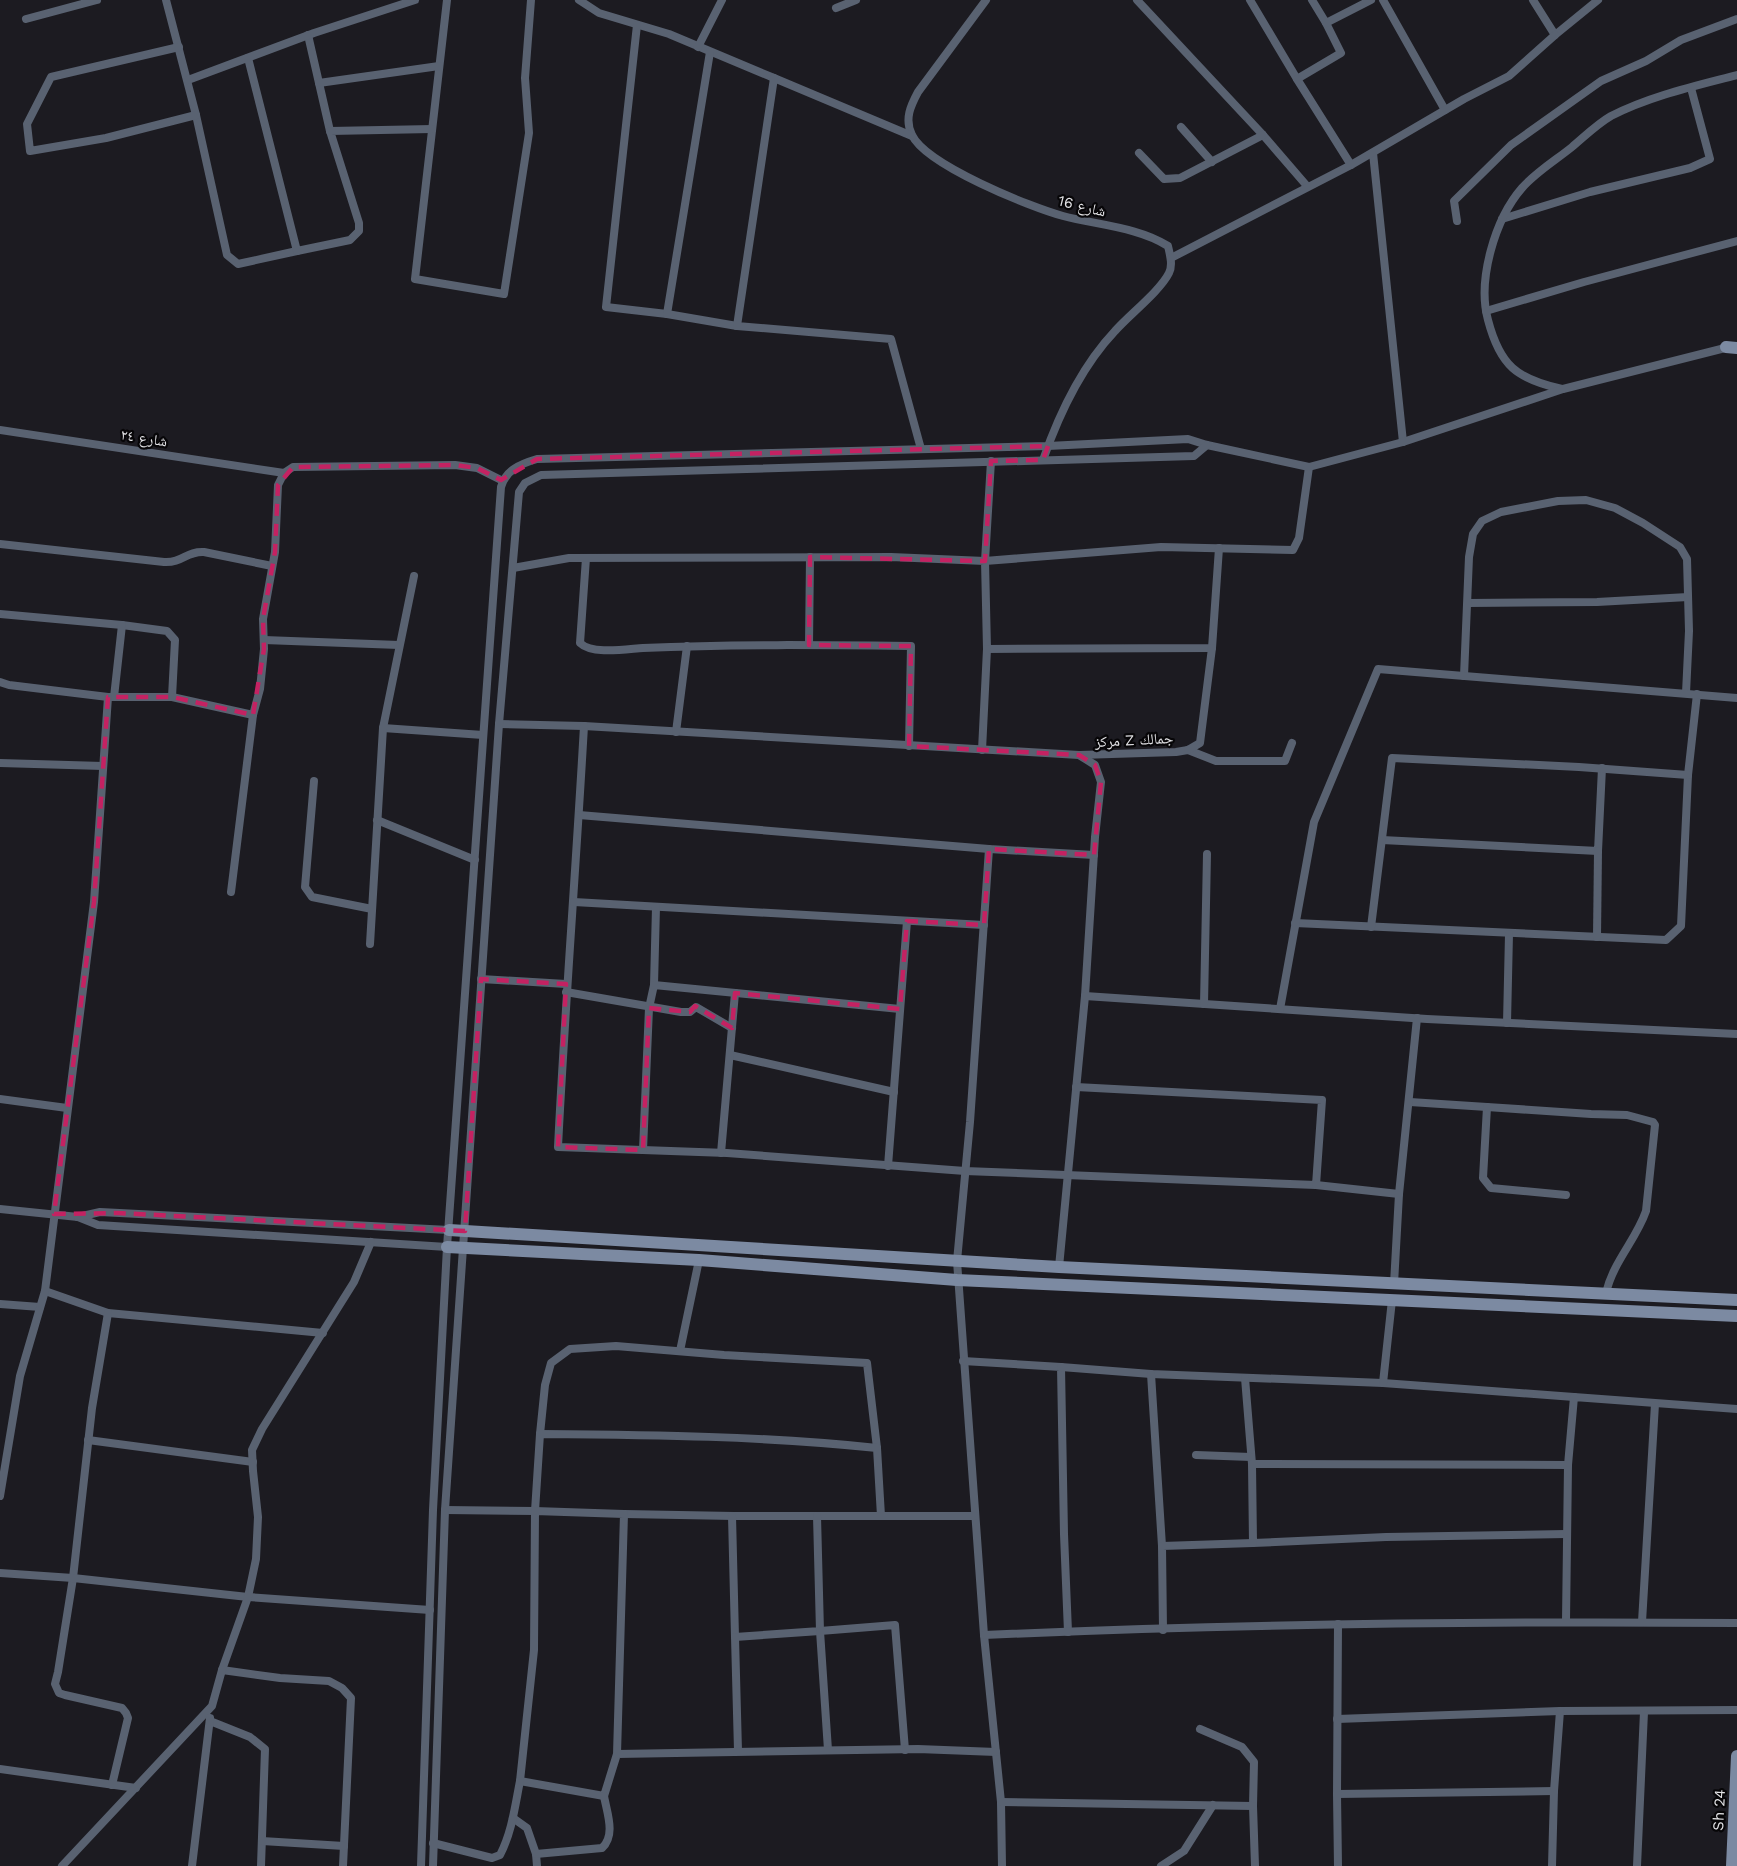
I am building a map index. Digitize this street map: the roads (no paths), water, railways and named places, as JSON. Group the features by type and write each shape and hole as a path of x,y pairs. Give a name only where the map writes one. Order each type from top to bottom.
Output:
{"street":[{"path":"26,19 97,0"},
{"path":"166,0 188,80 227,255 238,264 350,240 359,231 359,223 330,131 308,35"},
{"path":"188,80 308,35 416,0"},
{"path":"447,0 414,279 504,294 529,133 525,78 531,0"},
{"name":"شارع 16","path":"579,0 599,13 669,34 912,136 924,149 950,167 1004,196 1061,216 1154,237 1168,246 1171,258"},
{"path":"698,47 722,0"},
{"path":"836,8 856,0"},
{"path":"912,136 908,123 910,107 918,92 986,0"},
{"path":"1137,0 1263,135 1307,186"},
{"path":"1250,0 1351,165"},
{"path":"1297,79 1341,53 1311,0"},
{"path":"1326,23 1371,0"},
{"path":"1383,0 1445,110"},
{"path":"1533,0 1555,35"},
{"path":"1043,460 1058,420 1086,369 1114,331 1170,273 1171,258 1351,165 1509,76 1598,0"},
{"path":"1457,221 1454,201 1511,145 1563,106 1601,81 1646,61 1681,40 1737,19"},
{"path":"638,25 606,307 667,314 736,326 891,339 921,449"},
{"path":"179,47 51,77 27,124 30,151 106,138 196,115"},
{"path":"667,314 710,51"},
{"path":"248,58 297,251"},
{"path":"319,83 439,66"},
{"path":"1563,389 1529,380 1511,367 1496,346 1486,310 1486,275 1490,254 1502,219 1512,200 1524,186 1610,117 1663,95 1737,75"},
{"path":"736,326 774,78"},
{"path":"1502,219 1590,192 1690,168 1710,159 1691,87"},
{"path":"1182,127 1212,162"},
{"path":"330,131 432,129"},
{"path":"1139,153 1164,179 1180,178 1263,135"},
{"path":"1373,153 1404,442"},
{"path":"1486,310 1737,241"},
{"path":"421,1866 447,1247 503,481 514,468 537,459 1048,446 1188,439 1309,466 1404,442 1563,389 1733,347"},
{"name":"شارع ٢٤","path":"0,430 284,473"},
{"path":"433,1866 445,1510 481,979 519,492 525,483 541,475 1194,456 1207,445"},
{"path":"982,750 987,649 985,561 991,461"},
{"path":"231,892 253,715 260,689 264,640 263,619 272,566 278,485 284,473 293,467 455,465 477,468 503,481"},
{"path":"513,568 569,558 891,557 985,561 1161,547 1293,550 1299,538 1309,466"},
{"path":"1464,676 1470,557 1473,534 1482,521 1501,512 1586,500 1615,508 1643,523 1680,547 1687,559 1686,693"},
{"path":"0,544 176,563 195,552 204,552 272,566"},
{"path":"987,649 1212,648 1219,548"},
{"path":"809,645 810,557"},
{"path":"586,558 580,643 584,646 599,650 687,646 911,646 909,746"},
{"path":"370,944 383,728 414,576"},
{"path":"1467,603 1597,602 1688,597"},
{"path":"0,614 167,631 175,640 171,697"},
{"path":"0,1496 20,1376 45,1291 94,902 103,766 122,625"},
{"path":"264,640 399,645"},
{"path":"676,732 687,646"},
{"name":"مركز Z جمالك","path":"500,724 584,726 1079,755 1188,750 1200,743 1212,648"},
{"path":"1280,1009 1314,822 1378,669 1737,698"},
{"path":"0,682 111,697 171,697 253,715"},
{"path":"1295,923 1666,940 1681,926 1688,775 1697,694"},
{"path":"584,726 574,902 566,988 558,1147 721,1153 965,1172 1316,1185 1399,1194"},
{"path":"383,728 483,735"},
{"path":"1188,750 1216,761 1285,761 1292,743"},
{"path":"1059,1267 1085,996 1101,782 1095,765 1079,755"},
{"path":"1371,927 1392,758 1602,768 1688,775"},
{"path":"0,763 103,766"},
{"path":"1597,937 1602,768"},
{"path":"314,781 304,888 312,897 372,909"},
{"path":"579,815 989,849 1094,855"},
{"path":"377,820 475,860"},
{"path":"1382,840 1598,851"},
{"path":"989,849 957,1280 984,1635 1001,1802 1002,1866"},
{"path":"1204,1004 1206,854"},
{"path":"574,902 984,925"},
{"path":"643,1150 649,1008 654,985 656,907"},
{"path":"888,1166 907,921"},
{"path":"1507,1023 1509,934"},
{"path":"481,979 566,988 649,1008 690,1012 696,1007 732,1028"},
{"path":"654,985 900,1009"},
{"path":"721,1153 735,993"},
{"path":"1085,996 1418,1018 1737,1034"},
{"path":"1394,1284 1399,1194 1418,1018"},
{"path":"730,1055 894,1092"},
{"path":"1076,1087 1322,1100 1316,1185"},
{"path":"0,1099 67,1108"},
{"path":"1410,1102 1591,1114 1627,1114 1653,1122 1655,1125 1646,1211 1643,1221 1610,1278 1606,1293"},
{"path":"1487,1107 1483,1178 1487,1185 1491,1188 1566,1195"},
{"path":"0,1209 78,1217 100,1212 465,1230 1059,1267 1737,1300"},
{"path":"78,1217 92,1223 109,1226 699,1260 957,1280 1737,1316"},
{"path":"192,1866 212,1706 248,1597 256,1560 258,1517 252,1450 262,1429 354,1282 371,1242"},
{"path":"680,1351 699,1260"},
{"path":"45,1291 108,1313 323,1333"},
{"path":"1383,1383 1392,1300"},
{"path":"0,1304 40,1307"},
{"path":"108,1313 92,1408 73,1578 55,1689 65,1695 122,1708 126,1713 128,1719 112,1785"},
{"path":"434,1843 492,1858 500,1855 506,1844 520,1781 534,1650 535,1511 545,1385 551,1363 570,1349 616,1346 867,1363 877,1448 881,1516"},
{"path":"963,1361 1150,1374 1383,1383 1737,1409"},
{"path":"1062,1367 1068,1632"},
{"path":"1150,1374 1162,1546 1163,1630"},
{"path":"1245,1378 1251,1461 1253,1543"},
{"path":"1566,1621 1568,1465 1574,1397"},
{"path":"1642,1622 1655,1404"},
{"path":"540,1434 682,1436 837,1443 877,1448"},
{"path":"88,1440 253,1462"},
{"path":"1196,1455 1251,1461 1478,1466 1568,1465"},
{"path":"445,1510 732,1516 975,1516"},
{"path":"536,1854 602,1848 607,1843 611,1832 604,1796 618,1754 624,1514"},
{"path":"732,1516 738,1751"},
{"path":"817,1516 820,1631 828,1750"},
{"path":"1162,1546 1386,1537 1566,1534"},
{"path":"0,1573 73,1578 248,1597 430,1610"},
{"path":"984,1635 1338,1624 1566,1621 1737,1623"},
{"path":"1338,1624 1336,1794 1338,1866"},
{"path":"735,1637 895,1625 905,1750"},
{"path":"222,1670 280,1678 329,1681 342,1688 351,1698 343,1866"},
{"path":"62,1866 212,1706"},
{"path":"1337,1719 1560,1711 1737,1710"},
{"path":"1552,1866 1554,1791 1560,1711"},
{"path":"1637,1866 1644,1712"},
{"path":"210,1721 250,1737 265,1749 261,1866"},
{"path":"1200,1729 1242,1747 1254,1762 1254,1866"},
{"path":"618,1754 828,1750 996,1752"},
{"name":"Sh 24","path":"1732,1866 1737,1756"},
{"path":"0,1769 136,1788"},
{"path":"520,1781 604,1796"},
{"path":"1336,1794 1554,1791"},
{"path":"1001,1802 1253,1806"},
{"path":"1161,1866 1184,1851 1213,1805"},
{"path":"513,1818 527,1828 536,1854 537,1866"},
{"path":"262,1841 344,1846"}]}
